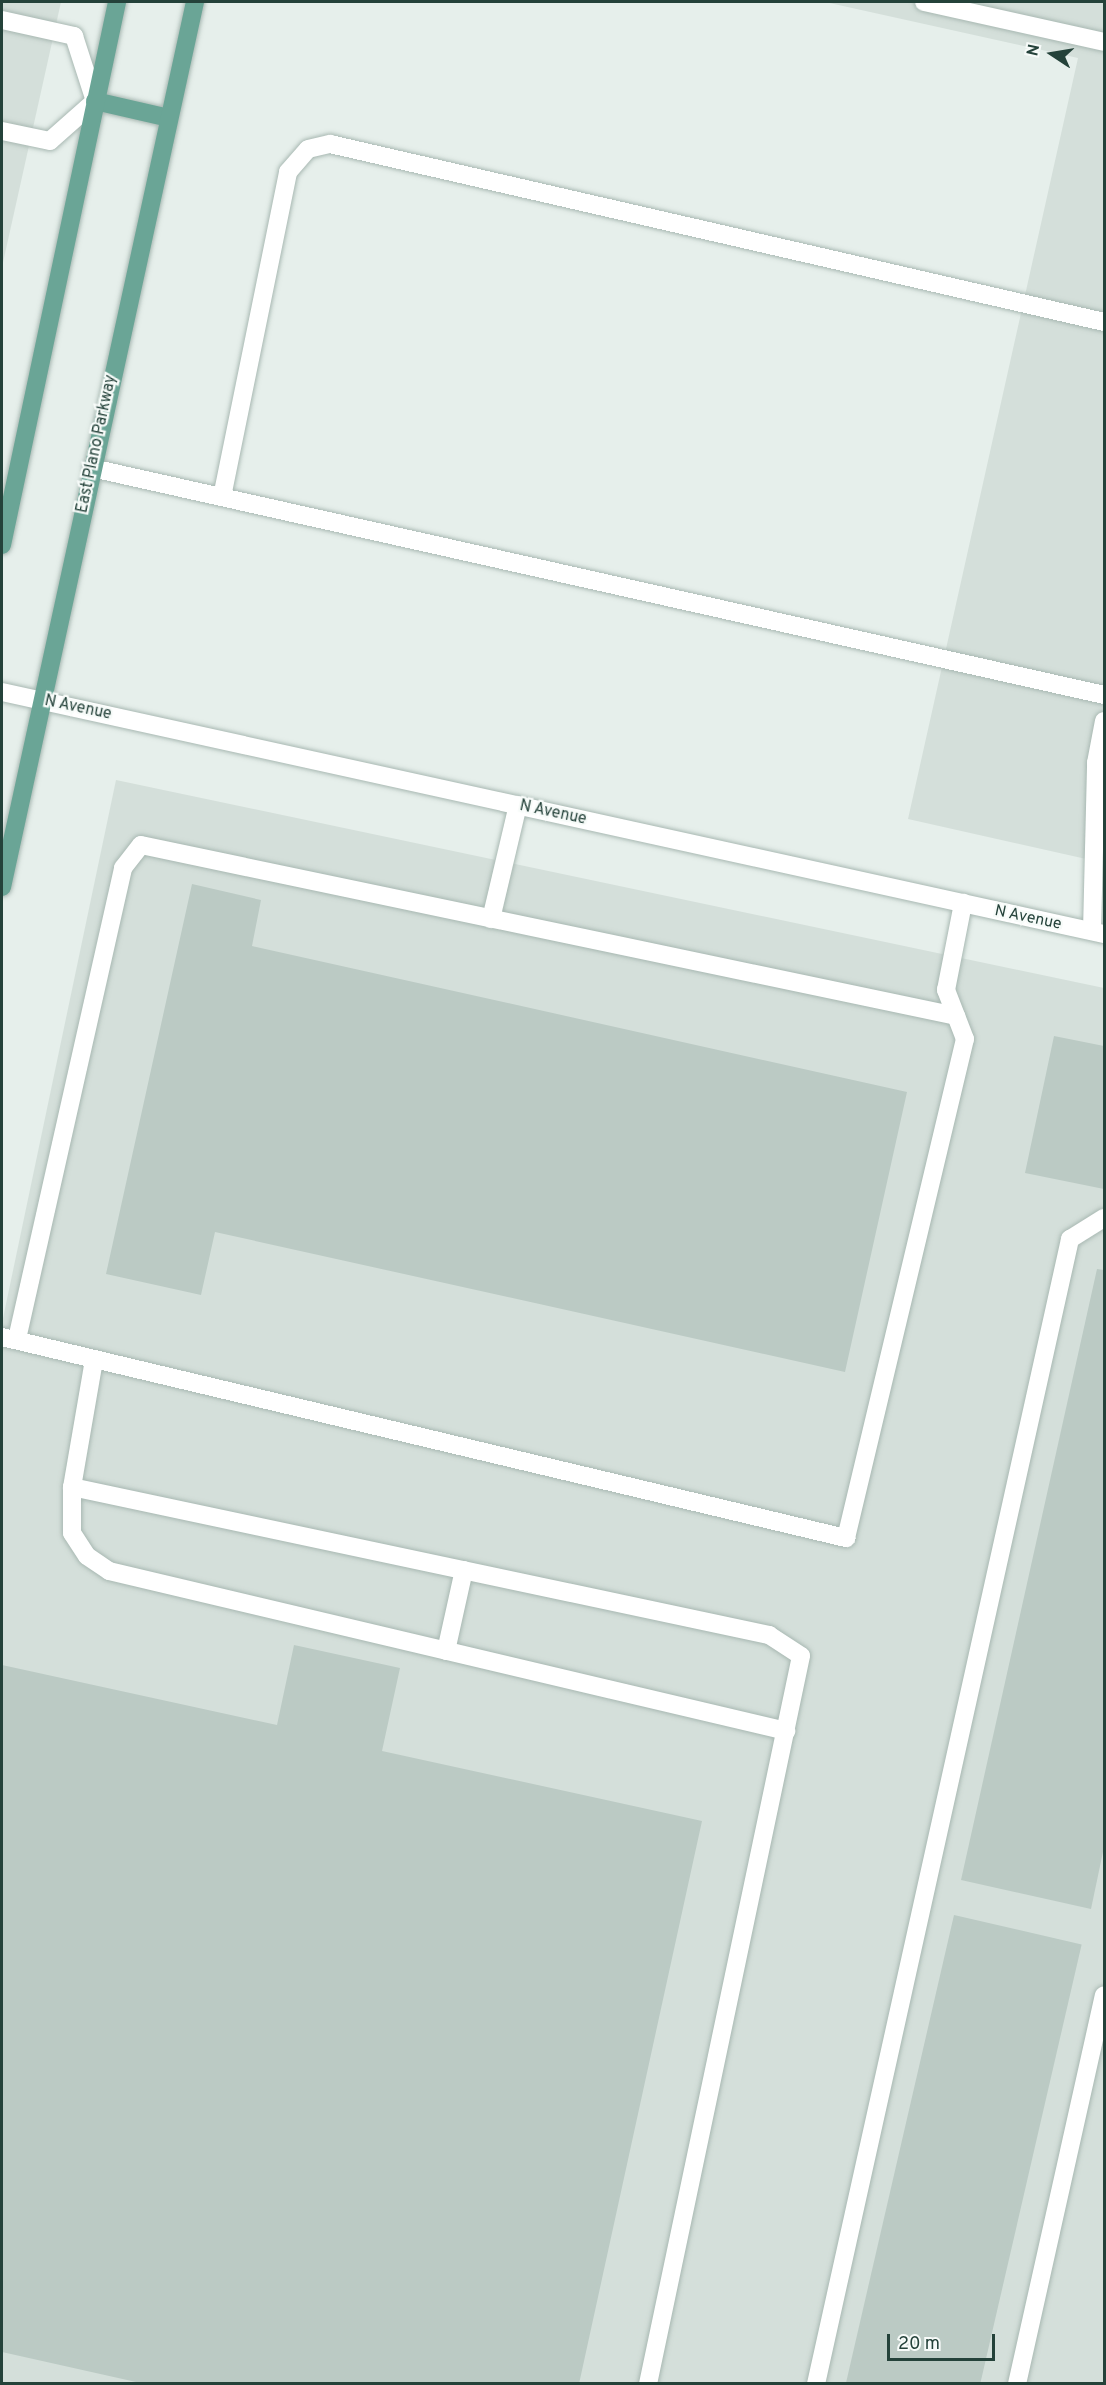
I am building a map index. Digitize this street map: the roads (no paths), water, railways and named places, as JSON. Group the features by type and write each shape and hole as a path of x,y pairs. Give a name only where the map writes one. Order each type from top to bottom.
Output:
{"main road":[{"path":"2,545 117,2"},
{"name":"East Plano Parkway","path":"2,887 195,2"},
{"path":"95,101 169,118"}],"street":[{"path":"924,2 1104,42"},
{"path":"2,20 74,36 95,101 50,141 2,131"},
{"path":"222,497 288,172 308,149 330,144 1104,322"},
{"path":"92,468 1104,695"},
{"name":"N Avenue","path":"2,692 1098,933"},
{"path":"1098,933 1100,764 1104,721"},
{"path":"491,919 518,805"},
{"path":"956,1016 141,845 123,868 9,1338 846,1538 965,1039 946,990 963,903"},
{"path":"816,2384 1070,1239 1104,1218"},
{"path":"94,1360 72,1487 72,1533 87,1556 109,1571 786,1731"},
{"path":"72,1487 769,1635 801,1656 648,2384"},
{"path":"446,1651 464,1570"},
{"path":"1017,2384 1104,1996"}]}
